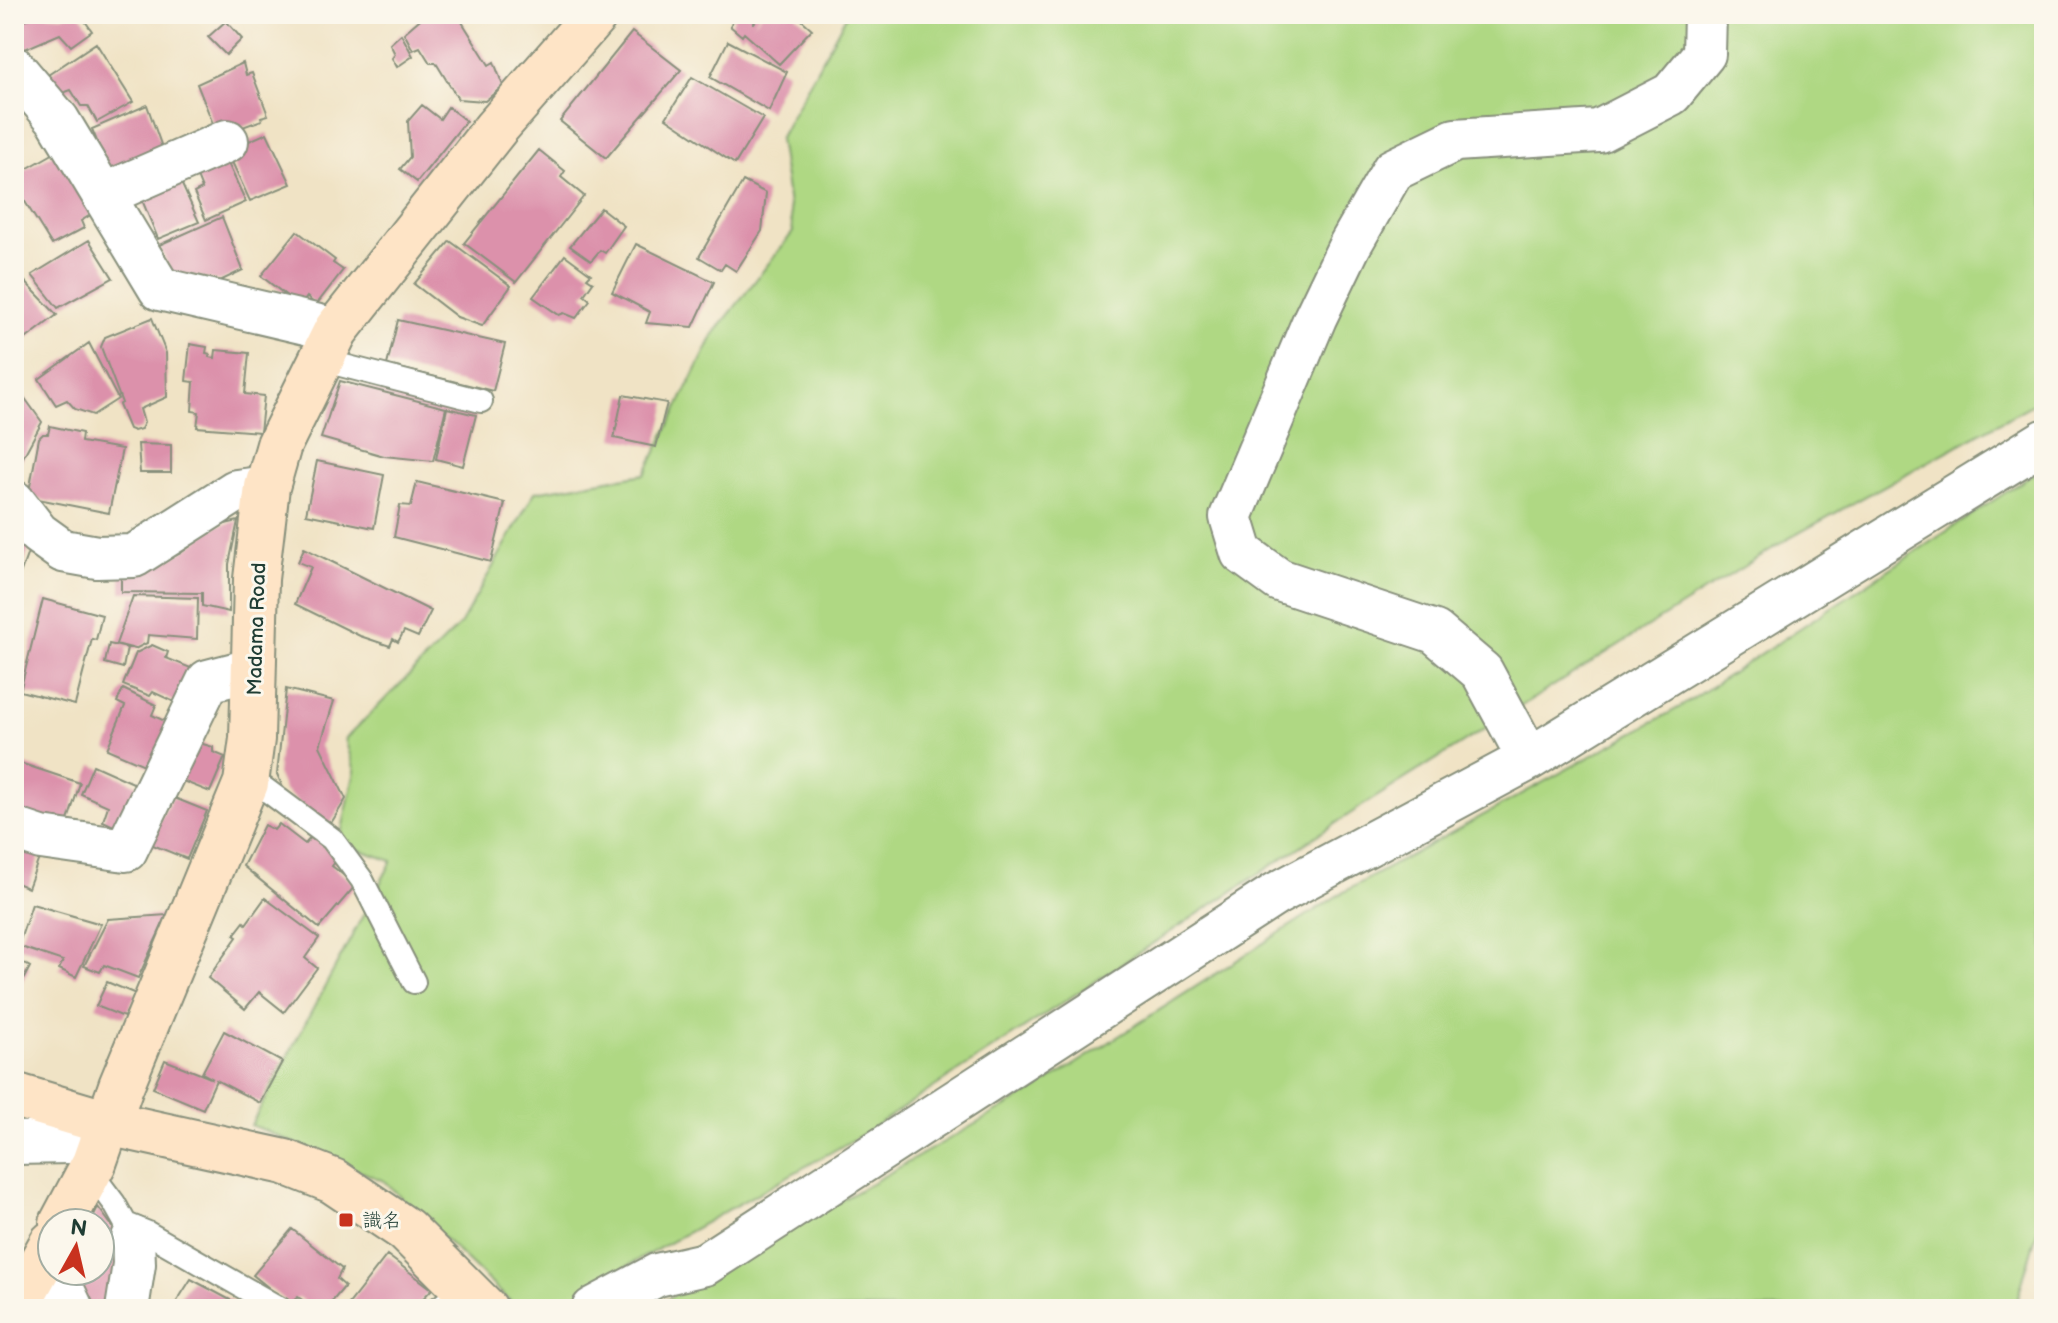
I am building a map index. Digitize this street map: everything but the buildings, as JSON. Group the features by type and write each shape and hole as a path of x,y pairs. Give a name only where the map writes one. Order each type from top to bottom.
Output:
{"street":[{"name":"Madama Road","path":"74,1207 165,976 246,783 252,739 256,579 267,487 279,445 328,345 496,128 596,14"},
{"path":"1529,759 1482,672 1435,632 1279,580 1242,553 1231,517 1315,318 1350,245 1393,170 1455,140 1599,131 1671,94 1704,54 1705,14"},
{"path":"14,68 58,120 160,289 328,345"},
{"path":"103,195 227,141"},
{"path":"593,1309 657,1275 705,1264 1276,894 1529,759 2044,441"},
{"path":"14,502 38,533 63,551 97,557 134,556 236,491 267,487"},
{"path":"14,829 41,838 126,850 208,681 254,669"},
{"path":"14,1095 108,1123 285,1162 333,1181 406,1230 462,1302"},
{"path":"14,1143 71,1142 108,1123"},
{"path":"127,1309 134,1264 129,1231"},
{"name":"Madama Road","path":"15,1309 36,1278"},
{"path":"65,1287 72,1309"}],"lane":[{"path":"328,345 481,401"},
{"path":"246,783 265,789 332,839 362,880 414,982"},
{"path":"90,1171 129,1231 148,1233 281,1309"}],"green space":[{"path":"847,14 2044,14 2044,398 1786,540 1362,806 860,1136 551,1309 518,1309 384,1181 251,1125 392,861 339,843 355,771 345,739 460,625 535,492 645,474 714,334 793,232 779,139"},
{"path":"2044,467 2044,1208 2015,1307 2017,1309 650,1309 1035,1090 1340,894 1682,706"}],"place":[{"name":"識名","path":"346,1220"}]}
